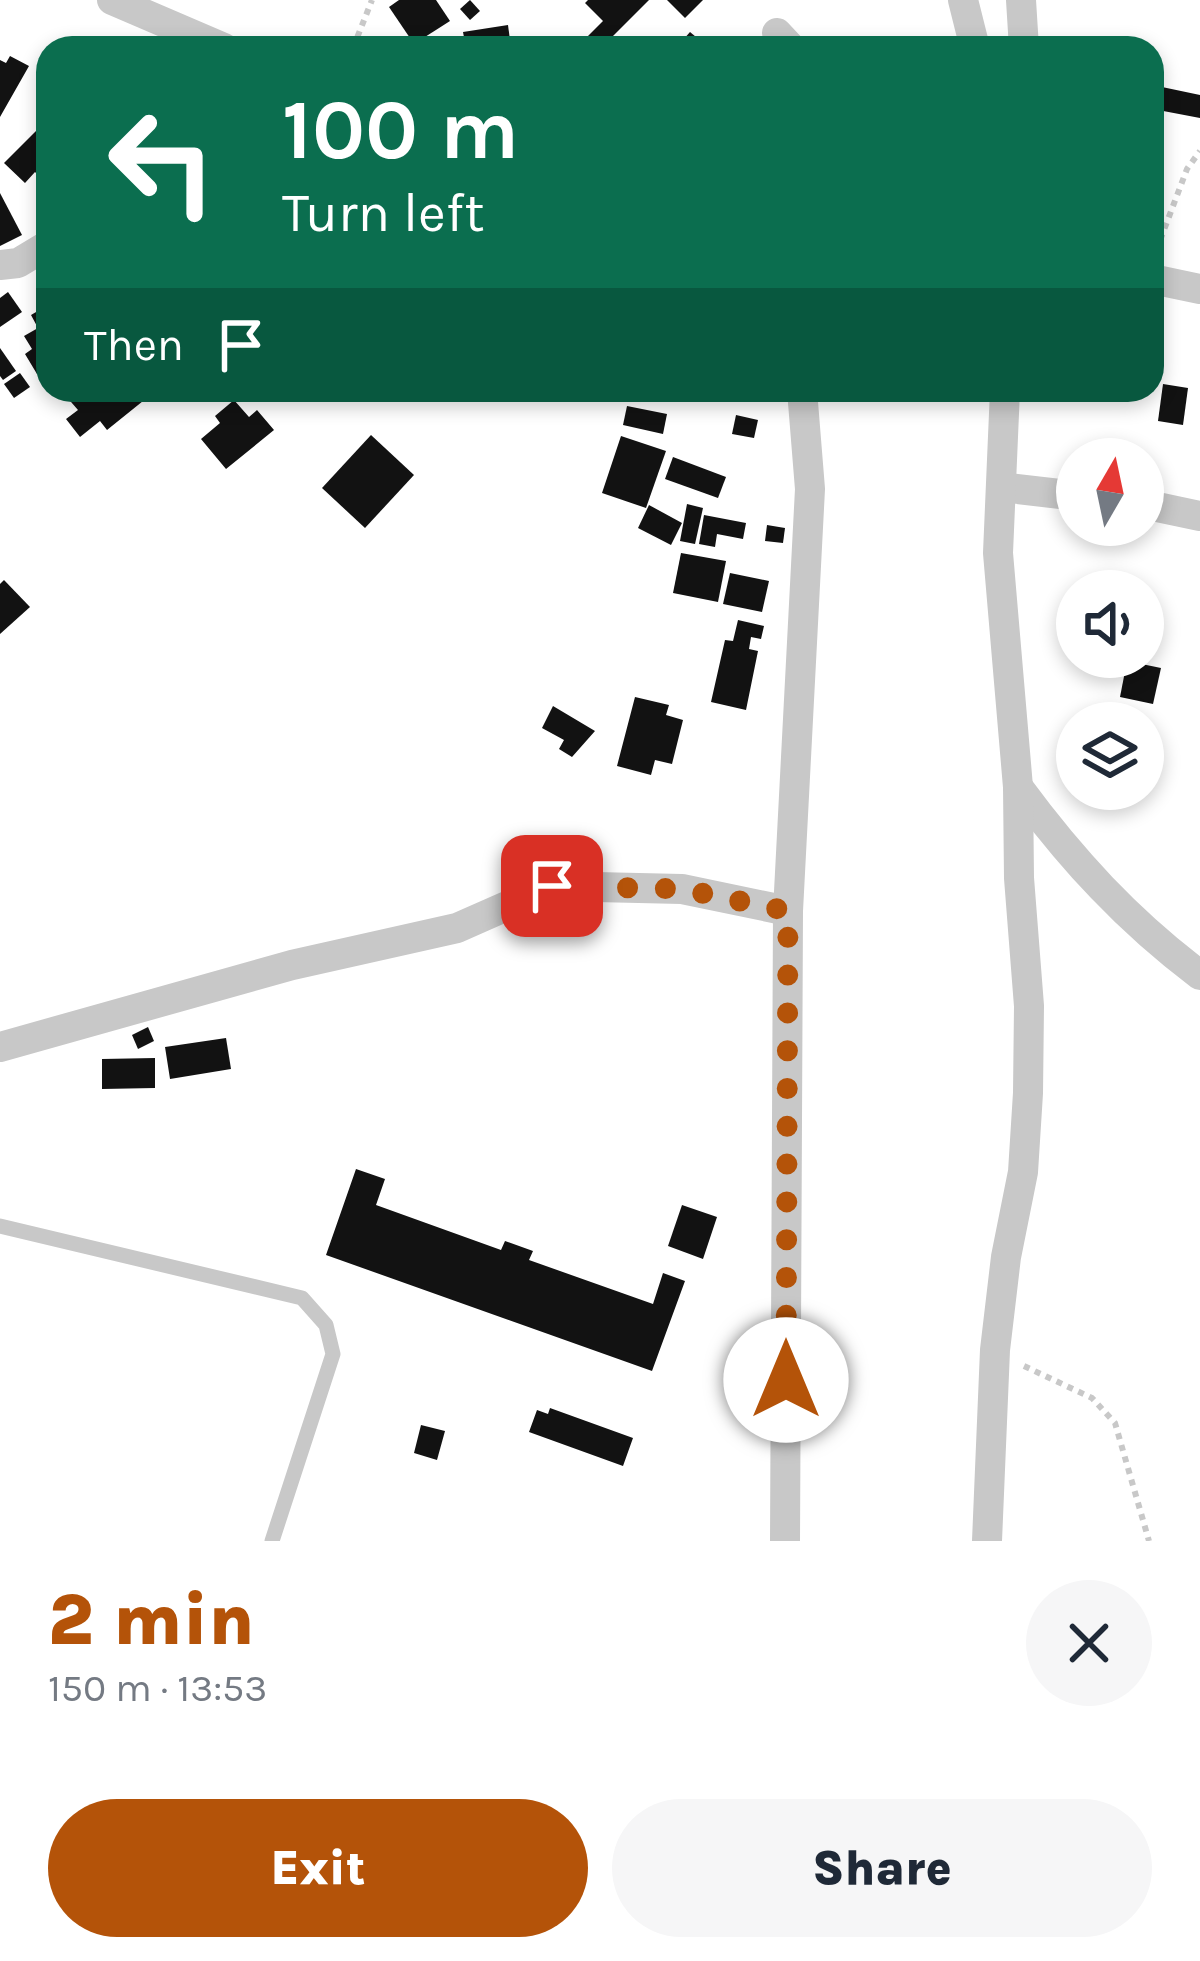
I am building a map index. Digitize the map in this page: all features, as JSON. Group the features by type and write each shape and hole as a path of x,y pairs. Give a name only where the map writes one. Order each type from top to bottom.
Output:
{"street":[{"path":"112,0 196,36"},
{"path":"963,0 972,36"},
{"path":"1021,0 1023,36"},
{"path":"0,265 18,263 36,252"},
{"path":"1164,282 1200,289"},
{"path":"785,1541 788,911 810,489 803,402"},
{"path":"987,1541 995,1350 1023,1172 1028,1093 1029,1006 1018,787 998,554 1004,402"},
{"path":"1000,487 1056,494"},
{"path":"1164,508 1200,517"},
{"path":"1018,787 1070,857 1149,937 1200,975"},
{"path":"0,1047 292,964 457,928 552,886 682,889 788,911"}],"lane":[{"path":"0,1226 302,1298 326,1325 333,1354 272,1541"}],"path":[{"path":"358,36 372,0"},
{"path":"1164,225 1187,169 1200,151"},
{"path":"995,1350 1092,1398 1115,1423 1149,1541"}],"building":[{"path":"399,0 436,0 450,21 427,36 409,36 389,7"},
{"path":"470,0 480,11 470,20 460,9"},
{"path":"649,0 613,36 588,36 603,21 585,3"},
{"path":"667,0 703,0 685,18"},
{"path":"508,25 509,36 464,36 463,32"},
{"path":"10,56 29,66 0,117 0,60 6,63"},
{"path":"1164,87 1200,95 1200,118 1164,111"},
{"path":"36,131 36,173 25,183 4,163"},
{"path":"0,193 22,235 0,246"},
{"path":"8,292 22,312 0,327 0,298"},
{"path":"36,329 36,372 25,354 32,349 24,336"},
{"path":"0,348 16,371 3,380 0,376"},
{"path":"20,373 30,387 14,398 4,384"},
{"path":"1164,384 1188,388 1183,425 1158,421"},
{"path":"71,402 142,402 107,430 100,421 80,437 66,419 78,410"},
{"path":"236,402 249,417 257,410 274,430 226,469 201,439 220,423 215,416"},
{"path":"627,406 667,414 663,434 623,425"},
{"path":"736,415 758,420 754,438 732,434"},
{"path":"371,435 414,475 365,528 322,488"},
{"path":"621,436 666,451 646,508 602,493"},
{"path":"673,457 726,477 718,498 665,479"},
{"path":"687,504 703,508 695,544 680,541"},
{"path":"649,505 682,523 671,545 638,528"},
{"path":"704,515 746,523 743,539 717,534 715,547 699,544"},
{"path":"767,525 785,528 783,543 765,541"},
{"path":"681,553 726,561 718,602 673,593"},
{"path":"730,573 769,581 762,612 723,604"},
{"path":"4,580 30,607 0,634 0,584"},
{"path":"738,620 764,626 761,639 751,637 749,649 758,651 746,710 711,702 725,640 733,641"},
{"path":"1124,678 1159,678 1153,702 1120,697"},
{"path":"635,697 669,705 666,715 683,720 672,764 655,760 651,775 617,766"},
{"path":"553,706 595,731 572,757 559,749 564,740 542,728"},
{"path":"148,1027 154,1041 138,1049 132,1035"},
{"path":"226,1038 231,1069 170,1079 165,1047"},
{"path":"155,1058 155,1088 102,1089 102,1059"},
{"path":"356,1169 385,1179 376,1205 501,1250 505,1241 533,1251 529,1260 653,1304 663,1273 685,1281 652,1371 326,1255"},
{"path":"682,1205 717,1217 703,1259 668,1246"},
{"path":"550,1408 633,1438 623,1466 529,1432 537,1410 548,1414"},
{"path":"421,1425 445,1431 437,1460 414,1453"}],"route":[{"path":"552,886 682,889 788,911 786,1380"}]}
